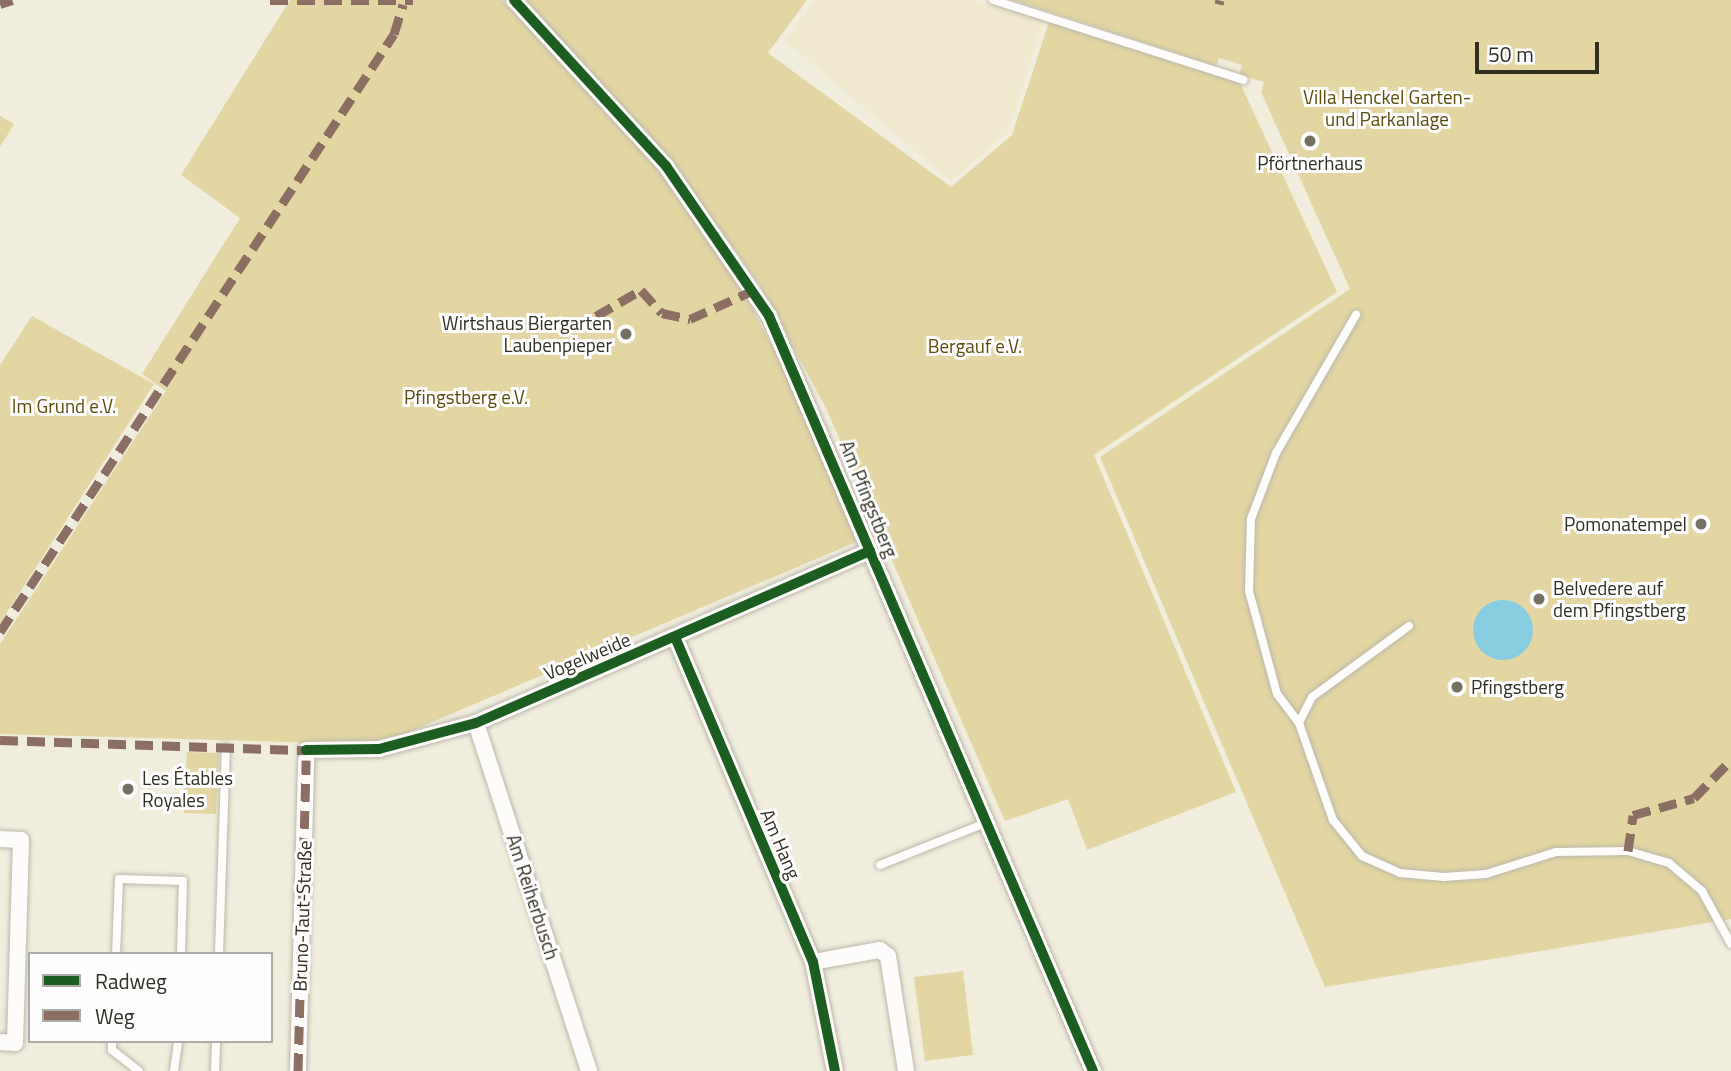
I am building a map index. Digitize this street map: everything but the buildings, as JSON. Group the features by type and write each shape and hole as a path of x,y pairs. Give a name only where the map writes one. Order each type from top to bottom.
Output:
{"street":[{"name":"Am Pfingstberg","path":"514,0 666,166 754,290 812,403 870,551 1093,1071"},
{"name":"Vogelweide","path":"306,755 379,749 476,723 870,551"},
{"name":"Am Hang","path":"675,637 814,962 835,1071"},
{"name":"Am Reiherbusch","path":"476,723 589,1071"},
{"name":"Bruno-Taut-Straße","path":"298,1071 306,755"},
{"path":"0,839 22,840 15,1043 0,1042"},
{"path":"814,962 880,950 888,956 906,1071"}],"lane":[{"path":"993,0 1244,80"},
{"path":"1356,315 1276,453 1251,519 1249,591 1277,694 1299,723 1333,820 1362,856 1400,873 1444,877 1486,874 1556,852 1628,851 1669,863 1702,891 1731,944"},
{"path":"1299,723 1312,697 1409,626"},
{"path":"219,952 226,748"},
{"path":"880,865 988,822"},
{"path":"116,952 119,879 183,881 181,952"},
{"path":"112,1043 112,1050 139,1071"},
{"path":"174,1071 178,1043"},
{"path":"215,1071 216,1043"}],"shaded area":[{"path":"815,0 971,0 1044,20 1008,132 951,181 784,40"}],"green space":[{"name":"Pfingstberg e.V.","path":"290,0 502,0 658,170 744,293 804,407 856,542 404,734 360,744 0,734 0,644 166,391 142,374 240,218 181,175"},
{"name":"Bergauf e.V.","path":"526,0 807,0 768,53 951,187 1012,135 1049,22 1240,83 1337,292 1094,455 1236,792 1087,850 1068,799 1005,821 826,408 760,285 672,163"},
{"name":"Villa Henckel Garten- und Parkanlage","path":"1013,0 1731,0 1731,919 1325,987 1100,457 1350,289 1261,92 1264,82 1239,75 1242,65 1219,58 1216,66"},
{"path":"0,116 14,124 0,147"},
{"name":"Im Grund e.V.","path":"32,316 154,384 0,623 0,365"},
{"path":"187,752 219,753 216,814 184,813"},
{"path":"963,971 973,1055 925,1061 914,977"}],"water":[{"path":"1503,600 1520,605 1528,613 1533,630 1528,647 1520,655 1503,660 1486,655 1478,647 1473,630 1478,613 1486,605"}],"marked path":[{"path":"0,4 12,0"},
{"path":"270,0 413,0"},
{"path":"1219,4 1220,0"},
{"path":"0,632 394,34 403,4"},
{"path":"596,316 641,290 662,313 690,319 754,290"},
{"path":"0,740 306,750"},
{"path":"298,1071 306,760"},
{"path":"1628,851 1633,815 1694,798 1731,760"}],"cycle path":[{"path":"514,0 666,166 769,316 1093,1071"},
{"path":"306,750 379,749 476,723 870,551"},
{"path":"675,637 813,962 835,1071"}],"place":[{"name":"Pförtnerhaus","path":"1310,141"},
{"name":"Wirtshaus Biergarten Laubenpieper","path":"626,334"},
{"name":"Pomonatempel","path":"1701,524"},
{"name":"Belvedere auf dem Pfingstberg","path":"1539,599"},
{"name":"Pfingstberg","path":"1457,687"},
{"name":"Les Étables Royales","path":"128,789"}]}
